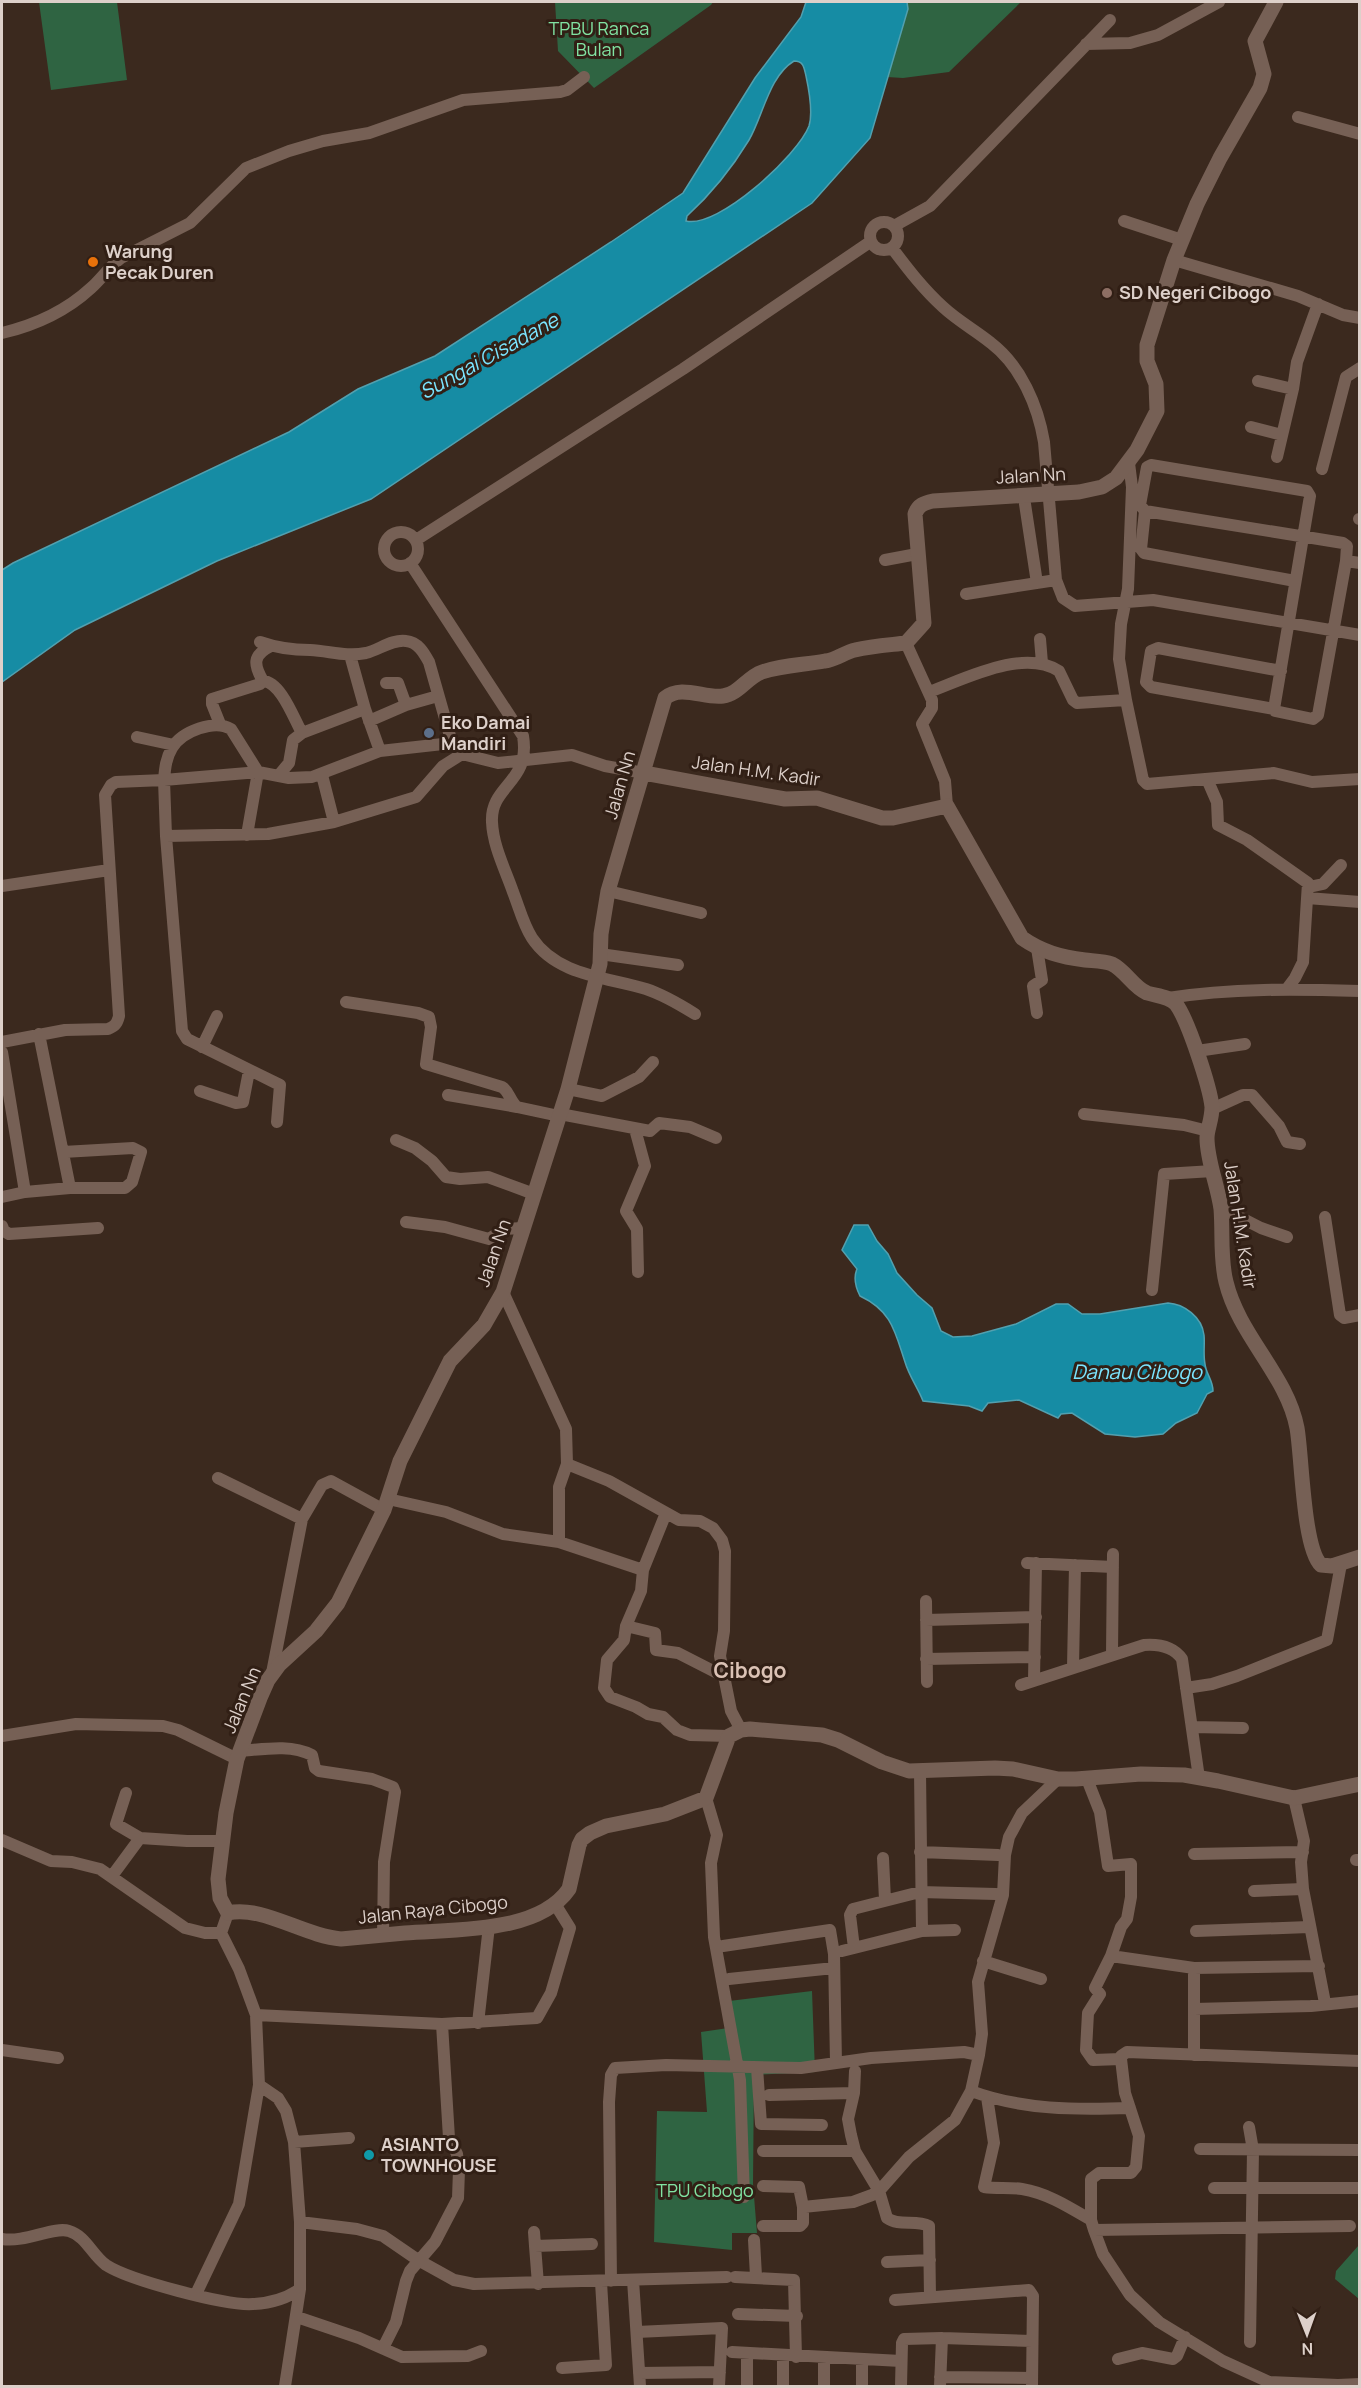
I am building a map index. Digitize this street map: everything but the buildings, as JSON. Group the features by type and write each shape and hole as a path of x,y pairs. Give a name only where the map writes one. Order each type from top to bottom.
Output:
{"street":[{"path":"1086,44 1130,43 1158,35 1219,2"},
{"name":"Jalan Nn","path":"228,1913 220,1898 218,1879 223,1840 239,1755 272,1673 315,1631 338,1603 386,1504 400,1461 450,1361 484,1325 503,1292 568,1089 600,959 608,891 663,704 670,694 680,692 726,696 734,692 748,678 763,671 803,662 828,661 857,649 906,644 924,623 915,514 917,508 924,503 1079,492 1102,487 1116,478 1146,435 1157,411 1156,384 1147,361 1147,345 1182,240 1208,182 1260,88 1264,74 1255,41 1276,2"},
{"path":"894,226 914,217 930,206 1110,20"},
{"path":"2,333 31,326 64,310 93,287 111,265 121,258 190,223 246,168 315,143 369,133 463,100 560,92 567,90 584,76"},
{"path":"1298,117 1359,134"},
{"path":"1124,221 1182,240"},
{"path":"880,222 888,222 898,232 898,240 892,248 879,250 870,242 870,231 880,222"},
{"path":"416,540 683,369 870,242"},
{"path":"892,248 920,285 944,308 991,343 1021,376 1041,421 1056,580 1063,598 1076,606 1153,600 1359,635"},
{"path":"1174,260 1318,304 1343,315 1359,318"},
{"path":"1277,457 1297,362 1318,304"},
{"path":"1322,469 1346,377 1359,368"},
{"path":"1258,381 1293,389"},
{"path":"1251,427 1282,435"},
{"path":"1128,463 1132,487 1128,589 1119,659 1145,782 1151,785 1274,773 1312,782 1359,779"},
{"path":"1274,709 1281,670 1288,623 1296,581 1303,537 1310,496 1307,491 1151,465 1147,467 1140,505 1145,511 1303,537 1343,543 1348,549 1318,715 1313,719 1274,709 1151,687 1146,682 1151,651 1158,648 1281,670"},
{"path":"1025,504 1037,583"},
{"path":"1145,511 1141,549 1144,553 1296,581"},
{"path":"401,532 409,534 416,540 417,553 410,563 402,566 393,564 386,557 384,549 386,541 392,534 401,532"},
{"path":"885,560 917,554"},
{"path":"1346,561 1359,563"},
{"path":"410,563 523,736 525,758 519,772 495,804 492,819 494,838 525,926 533,940 548,955 566,967 663,995 695,1014"},
{"path":"966,594 1056,580"},
{"path":"1040,639 1042,663"},
{"path":"302,733 281,695 272,684 263,681 256,669 256,663 265,644 294,651 310,650 350,656 373,651 395,641 411,642 423,651 429,662 452,743 462,754 498,763 535,761 552,756 572,755 604,766 644,773"},
{"path":"906,644 929,692 932,708 922,724 945,780 947,806 1022,938 1052,954 1110,963 1125,973 1141,989 1168,998 1211,992 1359,991"},
{"path":"350,656 380,752"},
{"path":"929,692 1008,664 1042,663 1059,671 1072,700 1077,703 1126,700"},
{"path":"220,724 212,699 260,684 263,681"},
{"path":"386,683 398,683 406,705"},
{"path":"279,775 289,763 293,740 302,733 438,696"},
{"path":"247,835 258,772 231,729 220,724 200,729 174,745 165,764 166,836 180,1023 187,1039 280,1085 277,1122"},
{"path":"137,737 174,745"},
{"path":"2,1042 64,1030 108,1029 117,1022 105,795 116,782 258,772 303,778 322,775 380,752 452,743"},
{"path":"166,836 276,833 334,822 416,797 443,766 462,754"},
{"name":"Jalan H.M. Kadir","path":"644,773 785,799 817,798 882,818 893,818 947,806"},
{"path":"322,775 334,822"},
{"path":"1207,779 1217,802 1218,825 1247,840 1306,880 1308,893 1304,962 1286,990"},
{"path":"1308,893 1323,884 1341,865"},
{"path":"2,886 109,870"},
{"path":"608,891 701,913"},
{"path":"1308,893 1359,902"},
{"path":"1037,948 1042,980 1033,986 1037,1013"},
{"path":"600,959 678,965"},
{"name":"Jalan H.M. Kadir","path":"1168,998 1176,1004 1197,1051 1212,1108 1207,1139 1221,1207 1224,1268 1230,1295 1248,1336 1273,1373 1293,1413 1314,1556 1321,1565 1341,1564"},
{"path":"346,1002 418,1013 429,1017 432,1027 426,1064 502,1087 517,1107"},
{"path":"202,1047 217,1016"},
{"path":"39,1034 70,1188"},
{"path":"1197,1051 1245,1044"},
{"path":"2,1052 25,1192"},
{"path":"568,1089 602,1095 639,1077 653,1062"},
{"path":"200,1091 243,1102 249,1071"},
{"path":"448,1095 650,1131 659,1123 690,1127 716,1138"},
{"path":"1212,1108 1243,1095 1252,1095 1279,1126 1287,1142 1300,1144"},
{"path":"1084,1114 1184,1125 1209,1131"},
{"path":"635,1129 645,1166 626,1210 637,1229 638,1272"},
{"path":"396,1140 415,1148 432,1161 446,1177 460,1179 488,1177 534,1194"},
{"path":"2,1197 25,1192 70,1188 125,1188 132,1182 141,1152 134,1148 63,1152"},
{"path":"1152,1290 1164,1174 1213,1171"},
{"path":"1221,1207 1261,1228 1287,1237"},
{"path":"1326,1217 1340,1315 1344,1317 1359,1315"},
{"path":"406,1222 445,1227 489,1239 504,1229 524,1228"},
{"path":"2,1226 4,1231 14,1234 98,1228"},
{"path":"503,1292 566,1429 567,1464 559,1486 559,1542"},
{"path":"567,1464 609,1481 679,1520 700,1521 713,1528 723,1540 725,1551 724,1631 720,1656 735,1733 706,1798 717,1835 712,1857 714,1936 740,2080 744,2197"},
{"path":"218,1478 302,1520"},
{"path":"272,1673 302,1520 322,1485 332,1481 386,1504 446,1512 503,1534 559,1542 643,1570"},
{"path":"666,1513 643,1570 641,1591 626,1626 624,1640 607,1660 603,1688 610,1697 648,1714 663,1717 677,1730 690,1736 735,1733 822,1735 838,1740 897,1769 920,1772 994,1768 1013,1769 1058,1779 1141,1774 1199,1778 1294,1798 1359,1784"},
{"path":"1186,1688 1237,1676 1328,1640 1341,1564 1359,1557"},
{"path":"1034,1680 1036,1617 1032,1563 1075,1565 1113,1560 1112,1654"},
{"path":"1073,1667 1075,1565"},
{"path":"926,1601 927,1682"},
{"path":"926,1620 1036,1617"},
{"path":"626,1626 655,1633 656,1650 678,1653 725,1677"},
{"path":"1021,1685 1144,1645 1159,1645 1173,1650 1182,1659 1199,1778"},
{"path":"926,1659 1035,1657"},
{"path":"2,1736 75,1724 163,1726 239,1755 288,1748 304,1751 312,1755 315,1768 319,1771 387,1783 393,1787 394,1792 384,1862 383,1936"},
{"path":"1192,1727 1243,1728"},
{"path":"920,1772 921,1931"},
{"path":"803,2207 853,2202 879,2191 909,2157 955,2120 971,2091 982,2042 978,1982 1003,1894 1005,1855 1012,1827 1022,1813 1058,1779"},
{"path":"1087,1779 1101,1812 1108,1866 1131,1864 1131,1897 1127,1919 1095,1988 1100,1994 1088,2013 1086,2050 1093,2060 1121,2059"},
{"path":"126,1793 116,1824 140,1838 187,1841 223,1840"},
{"path":"256,2015 442,2024 537,2018 551,1993 570,1928 555,1904 569,1889 582,1839 606,1826 664,1814 706,1798"},
{"path":"1294,1798 1304,1836 1301,1862 1303,1889 1325,2003"},
{"path":"112,1876 140,1838"},
{"path":"2,1840 51,1861 72,1862 100,1869 185,1928 221,1934"},
{"path":"920,1852 998,1855"},
{"path":"1194,1854 1303,1852"},
{"path":"883,1858 885,1900"},
{"path":"1254,1891 1303,1889"},
{"path":"955,1930 921,1931 848,1950 851,1910 920,1892 996,1894"},
{"name":"Jalan Raya Cibogo","path":"228,1913 259,1914 329,1938 383,1936 489,1926 514,1922 555,1904"},
{"path":"196,2294 239,2204 259,2085 256,2015 239,1969 221,1934 228,1913"},
{"path":"478,2023 489,1926"},
{"path":"1196,1930 1309,1927"},
{"path":"723,1946 831,1930 836,2063"},
{"path":"1111,1956 1194,1968 1319,1966"},
{"path":"983,1961 1041,1979"},
{"path":"729,1979 834,1968"},
{"path":"1194,1968 1194,2055"},
{"path":"1194,2009 1311,2006 1359,2001"},
{"path":"383,2348 396,2322 406,2281 418,2260 435,2242 458,2198 459,2170 457,2154 449,2138 442,2024"},
{"path":"2,2050 58,2058"},
{"path":"1359,2061 1128,2052 1121,2056 1123,2081 1139,2136 1136,2167 1131,2173 1099,2173 1093,2176 1092,2225 1103,2254 1116,2278 1130,2295 1159,2322 1223,2361 1269,2382 1359,2384"},
{"path":"562,2368 606,2365 609,2102 611,2075 615,2068 666,2065 801,2068 946,2053 979,2055"},
{"path":"758,2068 761,2124 822,2125"},
{"path":"855,2072 854,2093 848,2119 855,2151 879,2191 884,2213 890,2221 922,2223 929,2226 930,2297"},
{"path":"259,2085 276,2096 282,2104 294,2142 300,2222 300,2289 285,2386"},
{"path":"971,2091 987,2097 1071,2110 1130,2108"},
{"path":"769,2095 854,2093"},
{"path":"987,2097 994,2143 984,2187 1009,2187 1040,2193 1066,2205 1092,2225 1251,2228 1350,2226"},
{"path":"1249,2127 1253,2150 1250,2342"},
{"path":"294,2142 349,2138"},
{"path":"1200,2149 1359,2150"},
{"path":"763,2151 855,2151"},
{"path":"762,2186 800,2187 803,2207 803,2223 800,2226 763,2226"},
{"path":"1214,2188 1359,2188"},
{"path":"300,2222 357,2229 383,2236 418,2260 463,2282 474,2284 538,2284 756,2276 794,2280 797,2316 796,2357"},
{"path":"2,2240 25,2239 56,2230 66,2230 80,2238 107,2265 140,2279 219,2301 252,2304 288,2298 300,2289"},
{"path":"534,2232 538,2284"},
{"path":"754,2240 756,2276"},
{"path":"535,2246 591,2244"},
{"path":"887,2262 930,2260"},
{"path":"633,2280 640,2386"},
{"path":"895,2300 1029,2290 1033,2296 1032,2382 940,2382 942,2338"},
{"path":"738,2314 797,2316"},
{"path":"297,2317 359,2338 402,2356 468,2356 481,2351"},
{"path":"637,2332 722,2328 719,2386"},
{"path":"1118,2359 1142,2354 1173,2359 1177,2356 1185,2337"},
{"path":"901,2386 904,2339 1032,2341"},
{"path":"732,2352 901,2361"},
{"path":"747,2354 747,2386"},
{"path":"783,2356 783,2386"},
{"path":"824,2357 824,2386"},
{"path":"862,2359 862,2386"},
{"path":"639,2373 720,2372"}],"green space":[{"path":"39,2 117,2 127,80 51,90"},
{"name":"TPBU Ranca Bulan","path":"555,2 713,2 594,88 558,51"},
{"path":"907,2 1021,2 949,72 903,78 887,77 908,9"},
{"name":"TPU Cibogo","path":"812,1991 815,2072 754,2075 753,2184 757,2233 732,2233 732,2250 654,2242 657,2111 707,2112 701,2032 735,2027 729,2001"},
{"path":"1359,2245 1359,2299 1335,2279 1336,2271"}],"water":[{"name":"Sungai Cisadane","path":"806,2 907,2 908,9 870,138 812,203 371,499 217,561 75,630 2,682 2,570 289,432 358,389 435,356 683,193 755,78 801,17","holes":["797,61 805,70 811,108 809,126 802,139 774,171 736,202 717,214 700,220 686,221 687,216 728,171 749,140 778,76 785,68"]},
{"name":"Danau Cibogo","path":"854,1225 868,1225 888,1254 897,1273 932,1308 941,1331 953,1337 972,1336 1016,1324 1056,1304 1068,1304 1082,1314 1100,1314 1168,1303 1180,1306 1196,1317 1203,1328 1205,1364 1213,1391 1207,1394 1197,1413 1176,1423 1163,1434 1135,1437 1105,1434 1072,1413 1061,1414 1058,1418 1019,1400 988,1403 982,1411 969,1406 923,1401 909,1372 891,1323 879,1308 860,1296 857,1290 855,1279 857,1269 842,1250"}],"place":[{"name":"Warung Pecak Duren","path":"93,262"},
{"name":"SD Negeri Cibogo","path":"1107,293"},
{"name":"Eko Damai Mandiri","path":"429,733"},
{"name":"ASIANTO TOWNHOUSE","path":"369,2155"}],"district":[{"name":"Cibogo","path":"750,1671"}]}
